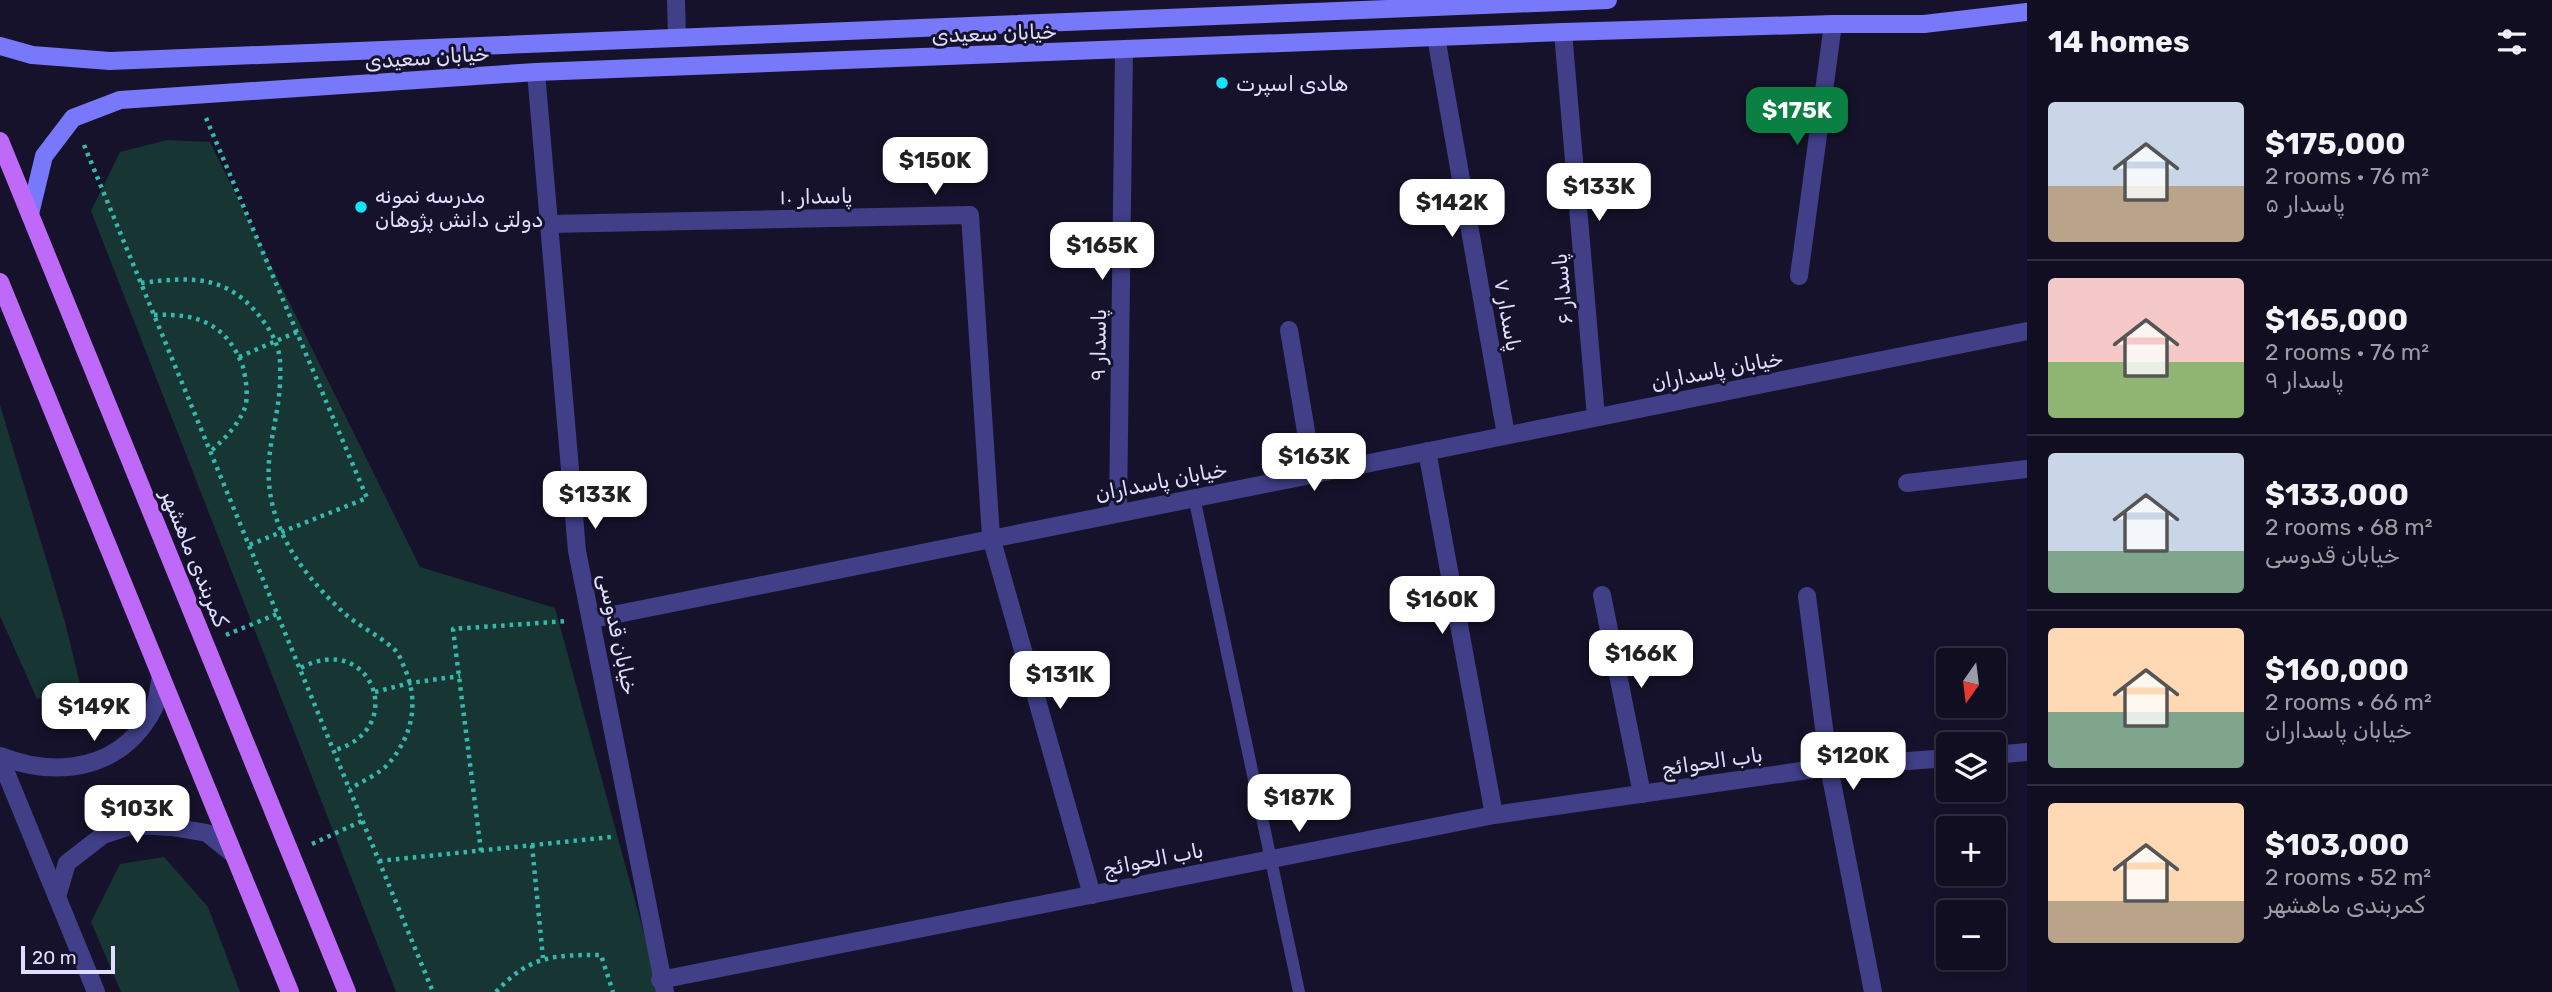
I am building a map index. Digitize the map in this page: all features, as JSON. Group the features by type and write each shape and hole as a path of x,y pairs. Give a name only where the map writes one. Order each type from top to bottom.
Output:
{"main road":[{"name":"خیابان سعیدی","path":"0,47 32,55 110,61 677,37 1237,7 1608,0"},
{"name":"خیابان سعیدی","path":"73,118 120,100 536,72 1563,32 1924,24 2027,12"},
{"path":"534,43 536,72"},
{"path":"30,214 44,156 73,118"},
{"name":"کمربندی ماهشهر","path":"0,141 347,992"},
{"path":"0,282 290,992"}],"street":[{"path":"676,0 677,37"},
{"path":"1799,276 1833,24"},
{"name":"پاسدار ۶","path":"1563,32 1596,417"},
{"name":"پاسدار ۷","path":"1436,37 1506,435"},
{"name":"پاسدار ۹","path":"1118,512 1124,51"},
{"name":"خیابان قدوسی","path":"536,72 577,551 593,619 663,986"},
{"name":"پاسدار ۱۰","path":"550,224 970,215 991,537"},
{"path":"1289,330 1313,473"},
{"name":"خیابان پاسداران","path":"593,619 2027,331"},
{"path":"1427,451 1494,814"},
{"path":"1907,483 2027,469"},
{"path":"991,537 1092,895"},
{"path":"1602,595 1642,794"},
{"path":"1807,596 1829,767 1872,992"},
{"path":"0,757 26,766 66,766 101,762 131,739 155,706 161,676"},
{"path":"2006,754 2027,752"},
{"path":"0,757 96,992"},
{"name":"باب الحوائج","path":"663,986 1092,895 1494,814 1829,767 1936,759"},
{"path":"57,897 67,863 103,835 134,825 172,827 207,833 233,854"}],"lane":[{"path":"1194,498 1299,992"}],"path":[{"path":"196,95 367,498 249,545"},
{"path":"73,118 433,992"},
{"path":"141,284 182,277 232,289 254,309 274,341 280,360 278,399 267,464 268,488 282,532 308,573 344,613 398,652 411,682 414,704 408,733 388,764 349,789"},
{"path":"154,315 181,314 208,323 235,344 246,376 246,407 231,433 210,452"},
{"path":"239,357 297,332"},
{"path":"205,643 277,614"},
{"path":"481,851 453,629 593,619"},
{"path":"301,668 329,658 344,660 358,667 375,692 376,708 372,723 363,736 351,746 335,750"},
{"path":"375,692 411,682 460,676"},
{"path":"291,854 362,821"},
{"path":"379,861 634,835"},
{"path":"532,845 543,958"},
{"path":"495,992 529,964 554,955 601,956 613,992"}],"green space":[{"path":"167,140 210,142 420,567 555,608 660,992 396,992 91,211 120,152"},
{"path":"0,405 65,622 81,688 37,699 0,616"},
{"path":"164,857 208,907 240,992 121,992 91,922 120,864"}],"place":[{"name":"هادی اسپرت","path":"1222,83"},
{"name":"مدرسه نمونه دولتی دانش پژوهان","path":"361,207"}]}
